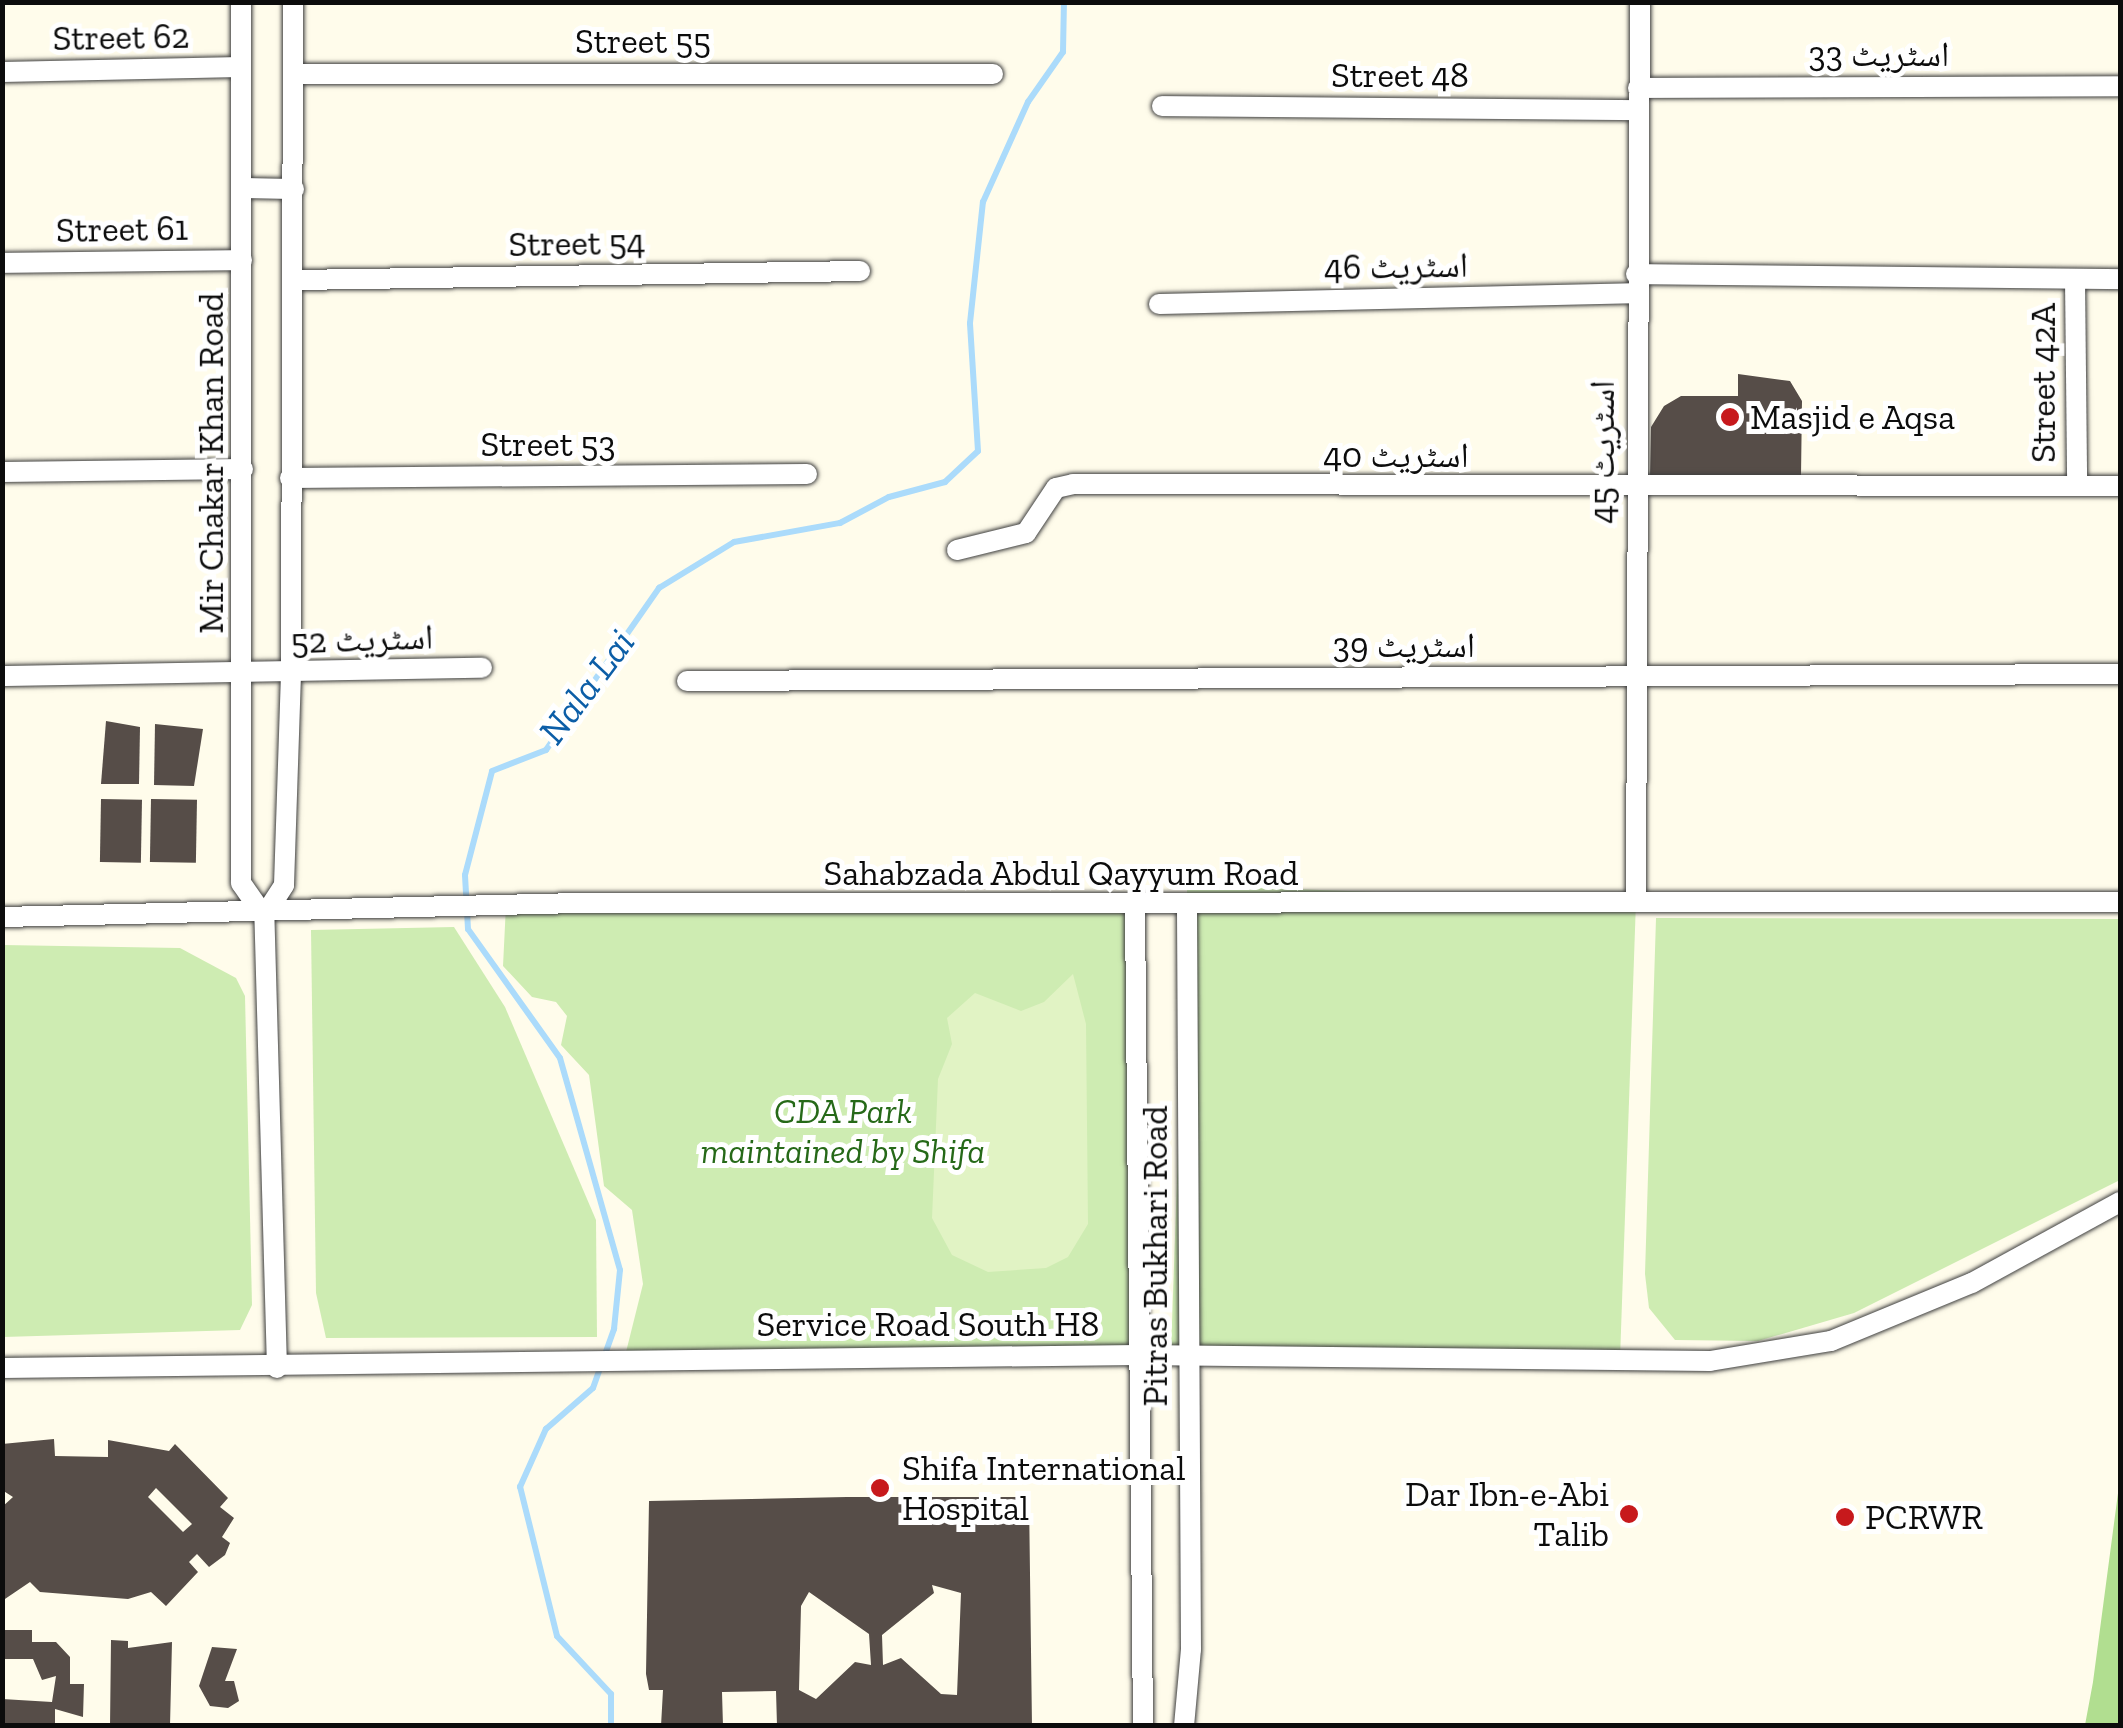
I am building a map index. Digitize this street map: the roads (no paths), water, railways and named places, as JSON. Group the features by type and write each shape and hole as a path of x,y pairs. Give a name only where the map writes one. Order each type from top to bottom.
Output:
{"street":[{"name":"Mir Chakar Khan Road","path":"242,2 242,884 264,916 277,1368"},
{"name":"Mir Chakar Khan Road","path":"264,916 284,885 291,674 290,478 296,280 293,2"},
{"name":"اسٹریٹ 45","path":"1636,901 1638,678 1634,485 1640,2"},
{"name":"Street 62","path":"2,72 241,68"},
{"name":"Street 55","path":"293,74 992,74"},
{"name":"اسٹریٹ 33","path":"1638,99 2120,86"},
{"name":"Street 48","path":"1162,106 1638,99"},
{"path":"242,188 294,189"},
{"name":"Street 61","path":"2,263 242,260"},
{"name":"Street 54","path":"296,280 860,271"},
{"name":"Street 42A","path":"2075,278 2077,486"},
{"name":"اسٹریٹ 46","path":"1159,304 1635,284 2120,279"},
{"path":"2,472 244,469"},
{"name":"Street 53","path":"290,478 806,474"},
{"name":"اسٹریٹ 40","path":"957,550 1026,533 1056,488 2120,486"},
{"name":"اسٹریٹ 52","path":"2,676 482,668"},
{"name":"اسٹریٹ 39","path":"686,681 2120,674"},
{"name":"Sahabzada Abdul Qayyum Road","path":"2,917 264,916 422,906 580,904 1135,908 1636,901 2120,902"},
{"name":"Pitras Bukhari Road","path":"1184,1726 1191,1648 1187,905"},
{"name":"Pitras Bukhari Road","path":"1135,908 1142,1726"},
{"name":"Service Road South H8","path":"2,1368 277,1368 708,1358 1138,1355 1623,1364 1778,1351 1831,1341 1972,1283 2120,1202"}],"waterway":[{"name":"Nala Lai","path":"611,1726 611,1694 557,1636 520,1487 546,1429 593,1388 614,1329 620,1270 560,1058 468,929 465,875 492,771 546,750 659,588 734,542 840,523 889,497 945,482 978,451 970,323 983,202 1028,102 1063,52 1064,2"}],"place":[{"name":"Masjid e Aqsa","path":"1730,417"},
{"name":"Shifa International Hospital","path":"880,1488"},
{"name":"Dar Ibn-e-Abi Talib","path":"1629,1514"},
{"name":"PCRWR","path":"1845,1517"}],"park label":[{"name":"CDA Park maintained by Shifa","path":"843,1131"}]}
